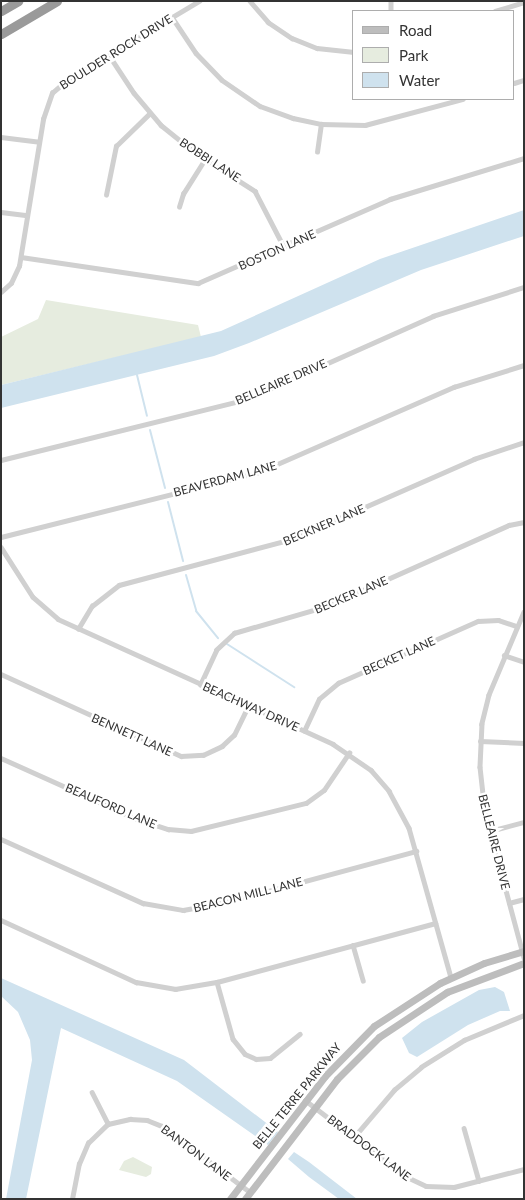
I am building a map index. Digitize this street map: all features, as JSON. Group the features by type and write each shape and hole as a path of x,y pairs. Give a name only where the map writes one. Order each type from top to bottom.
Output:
{"highway":[{"path":"1,11 18,1"},
{"path":"1,34 57,1"}],"main road":[{"name":"BELLE TERRE PARKWAY","path":"230,1199 337,1061 374,1026 415,997 451,978 523,954"},
{"name":"BELLE TERRE PARKWAY","path":"247,1196 315,1107 355,1060 404,1018 457,987 524,962"}],"street":[{"name":"BOULDER ROCK DRIVE","path":"1,292 16,275 21,257 45,107 52,93 67,80 199,1"},
{"path":"250,1 268,22 292,38 317,48 352,52"},
{"path":"498,10 524,2"},
{"path":"172,17 202,60 231,87 274,112 321,124 383,123 460,100"},
{"name":"BOBBI LANE","path":"109,55 150,113 205,159 255,192 284,247"},
{"path":"106,195 116,146 150,113"},
{"path":"317,152 321,124"},
{"path":"1,137 39,142"},
{"name":"BOSTON LANE","path":"21,257 194,283 212,280 390,199 524,158"},
{"path":"179,207 183,194 205,159"},
{"path":"1,212 27,215"},
{"name":"BELLEAIRE DRIVE","path":"1,460 241,401 433,316 524,287"},
{"name":"BEAVERDAM LANE","path":"1,536 259,472 460,385 524,365"},
{"name":"BECKNER LANE","path":"78,629 96,601 124,583 292,539 474,459 524,442"},
{"name":"BECKER LANE","path":"200,685 216,650 234,633 327,606 509,525 524,522"},
{"name":"BEACHWAY DRIVE","path":"1,547 37,602 58,619 349,753 389,791 400,807 416,851 451,978"},
{"name":"BELLEAIRE DRIVE","path":"523,954 482,793 480,741 489,695 504,655 524,612"},
{"name":"BECKET LANE","path":"304,731 319,699 338,683 478,621 498,620 517,626"},
{"path":"504,655 524,662"},
{"name":"BENNETT LANE","path":"1,674 20,685 182,756 203,755 222,746 234,735 248,706"},
{"path":"480,741 524,743"},
{"name":"BEAUFORD LANE","path":"1,758 137,819 168,829 191,831 225,826 306,803 324,790 349,753"},
{"path":"490,830 524,822"},
{"name":"BEACON MILL LANE","path":"1,839 143,903 183,910 228,902 416,851"},
{"path":"509,903 524,899"},
{"path":"1,920 141,984 181,989 217,982 435,923"},
{"path":"353,945 363,981"},
{"path":"217,982 232,1039 245,1054 256,1059 270,1058 300,1034"},
{"path":"354,1137 394,1090 421,1067 464,1040 524,1015"},
{"path":"72,1199 84,1148 108,1124 92,1092"},
{"name":"BRADDOCK LANE","path":"305,1100 405,1176 422,1184 442,1188 479,1181 524,1169"},
{"name":"BANTON LANE","path":"108,1124 130,1119 154,1122 240,1185 247,1196"},
{"path":"464,1128 479,1181"}],"green space":[{"path":"46,300 198,325 201,337 1,385 1,337 38,319"},
{"path":"133,1157 152,1167 151,1174 146,1177 119,1170 124,1161"}],"water":[{"path":"524,210 524,236 421,270 249,343 214,356 1,408 1,385 221,331 380,259"},
{"path":"1,978 184,1060 278,1132 268,1145 177,1081 61,1028 26,1199 6,1199 32,1060 30,1040 18,1012 1,996"},
{"path":"495,987 504,992 510,1011 500,1011 468,1025 417,1057 409,1053 402,1038 422,1022 479,990"},
{"path":"294,1152 357,1199 339,1199 309,1177 288,1159"}],"waterway":[{"path":"137,375 147,416"},
{"path":"150,430 165,488"},
{"path":"168,502 183,561"},
{"path":"186,575 196,611 218,638"},
{"path":"227,644 294,687"}]}
